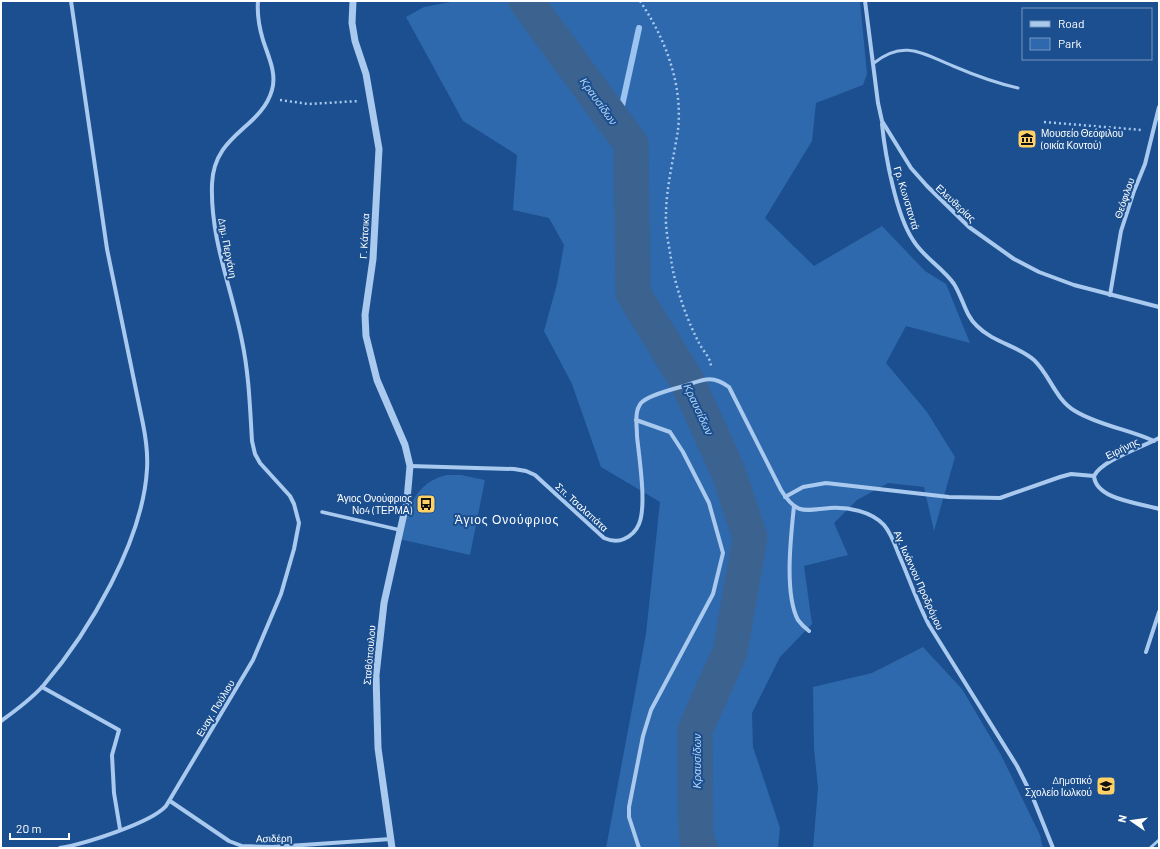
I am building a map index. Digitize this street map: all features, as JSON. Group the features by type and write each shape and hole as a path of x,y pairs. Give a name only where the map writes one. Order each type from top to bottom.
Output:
{"street":[{"path":"1,721 42,687 72,647 98,608 118,568 131,537 140,509 147,471 147,449 144,424 107,248 71,1"},
{"name":"Δημ. Περγάνη","path":"258,1 259,24 273,73 273,88 264,107 235,135 215,163 212,200 219,248 244,353 252,441 255,454 266,471 290,496 294,504"},
{"name":"Γ. Κάτσικα","path":"353,1 352,23 355,41 371,100 379,149 373,259 365,316 366,336 377,380 405,446 410,466"},
{"name":"Ελευθερίας","path":"865,1 878,103 882,121 911,168 927,186 969,227 994,246 1039,272 1074,285 1159,307"},
{"name":"Θεόφιλου","path":"1110,295 1121,231 1134,191 1145,164 1159,107"},
{"name":"Γρ. Κωνσταντά","path":"882,121 884,142 892,183 908,231 920,249 951,280 976,326 991,338 1020,350 1033,359 1041,368 1059,398 1075,411 1106,425 1136,433 1154,441"},
{"path":"712,378 729,387 785,497 794,506 790,539 792,592 798,619 809,631"},
{"name":"Σπ. Τσαλαπάτα","path":"410,466 514,468 526,471 541,480 601,536 611,540 622,540 635,531 641,515 636,420 639,407 644,400 666,391 712,378"},
{"path":"636,420 670,432 683,452 709,503 723,553 713,594 651,710 643,736 629,807 629,817 639,848"},
{"name":"Ειρήνης","path":"1094,476 1100,468 1109,462 1159,438"},
{"name":"Σταθόπουλου","path":"392,848 378,748 376,675 384,603 407,500 410,466"},
{"path":"785,497 803,487 826,483 949,497 1000,498 1014,495 1071,474 1094,476 1098,487 1106,494 1159,509"},
{"name":"Ευαγ. Πούλιου","path":"60,848 82,844 151,817 162,811 170,801 253,660 274,613 281,594 297,533 298,513 294,504"},
{"name":"Αγ. Ιωάννου Προδρόμου","path":"794,506 808,511 837,508 858,511 873,517 884,525 893,541 918,604 929,625 1017,766 1033,798 1053,848"},
{"path":"322,512 400,530"},
{"path":"1146,652 1159,612"},
{"path":"42,687 119,730 112,755 114,793 120,829"},
{"name":"Ασιδέρη","path":"170,801 229,841 242,846 273,847 391,839"}],"lane":[{"path":"874,63 886,53 895,51 915,51 929,55 953,66 1018,88"},
{"path":"1150,848 1159,840"}],"path":[{"path":"640,1 656,24 668,53 677,88 678,128 666,214 673,267 683,303 699,344 711,363 712,378"},
{"path":"269,98 309,104 371,100"},
{"path":"1044,122 1154,131"}],"green space":[{"path":"456,1 860,1 867,74 863,85 816,103 812,141 765,218 814,266 882,226 925,271 946,284 970,343 906,326 886,363 927,412 955,457 934,531 924,487 888,483 857,500 834,523 848,555 804,566 812,624 780,657 752,713 753,747 780,828 778,848 606,848 646,634 660,502 601,467 572,384 544,331 557,284 564,245 549,218 513,210 517,155 463,121 406,17 424,7"},
{"path":"447,475 461,475 485,480 470,555 399,539 409,508 420,491 427,484"},
{"path":"923,647 962,689 1001,755 1040,835 1043,848 813,848 818,788 814,749 813,687 872,673"}],"waterway":[{"name":"Κραυσίδων","path":"526,1 631,144 633,293 687,381 728,471 750,537 730,652 695,730 696,836 700,848"},
{"path":"618,124 639,28"}],"place":[{"name":"Μουσείο Θεόφιλου (οικία Κοντού)","path":"1027,139"},
{"name":"Άγιος Ονούφριος Νο4 (ΤΕΡΜΑ)","path":"426,504"},
{"name":"Δημοτικό Σχολείο Ιωλκού","path":"1106,786"}],"district":[{"name":"Άγιος Ονούφριος","path":"507,519"}]}
